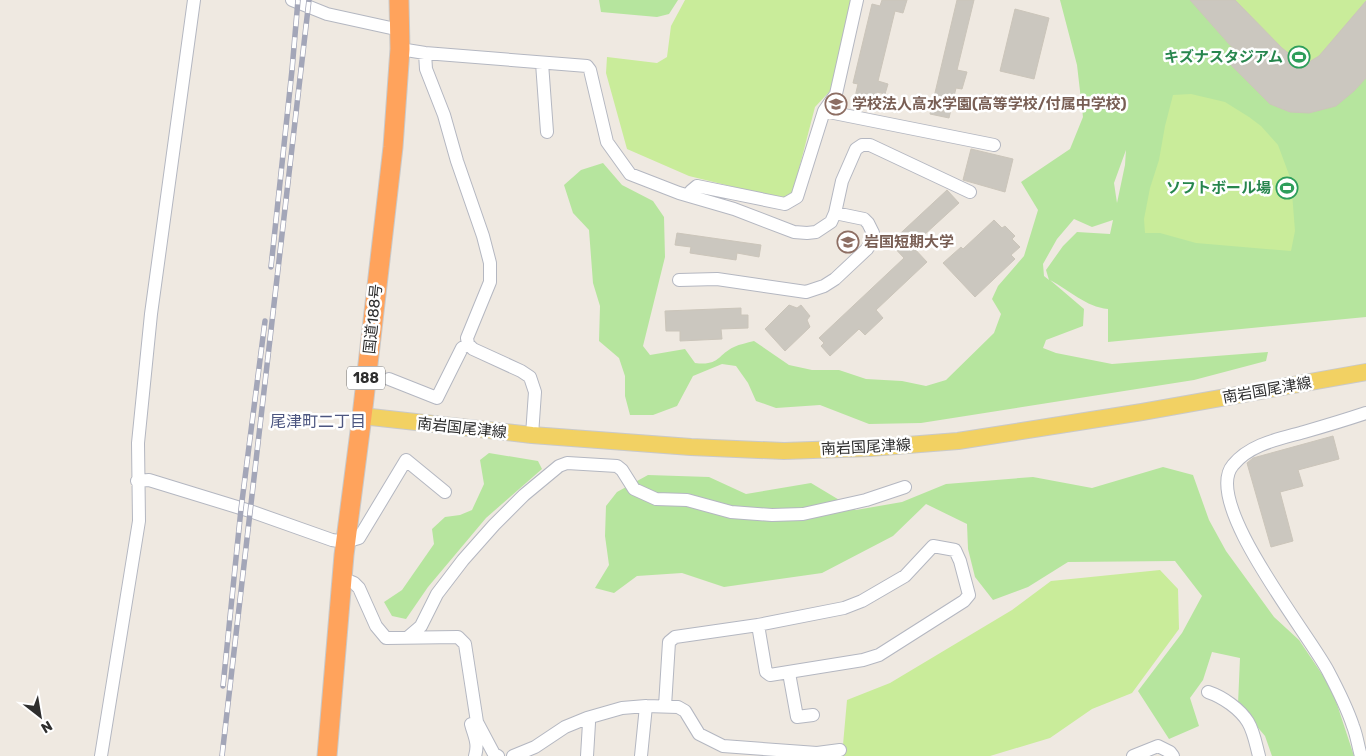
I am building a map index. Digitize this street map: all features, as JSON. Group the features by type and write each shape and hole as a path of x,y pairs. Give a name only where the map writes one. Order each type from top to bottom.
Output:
{"highway":[{"name":"国道188号","path":"326,756 345,542 362,416 392,147 400,49 399,0"}],"main road":[{"name":"南岩国尾津線","path":"362,416 532,436 691,448 784,451 870,448 958,441 1132,414 1366,372"}],"street":[{"path":"101,756 139,520 138,443 151,314 194,0"},
{"path":"292,0 327,14 400,30"},
{"path":"690,196 691,191 697,186 785,204 796,197 824,111 836,94 857,0"},
{"path":"400,49 426,53 587,66 590,70 607,142 630,174 690,196 734,209 794,232 807,233 823,228 831,222 835,214 842,181 856,149 862,145 870,145 970,192"},
{"path":"426,53 426,69 444,115 490,263 490,282 467,338 468,344 473,349 521,371 530,378 535,392 532,436"},
{"path":"542,63 547,132"},
{"path":"824,111 994,145"},
{"path":"680,280 717,279 806,292 824,286 835,279 867,249 872,241 873,233 864,219 835,214"},
{"path":"389,379 438,398 462,348 468,344"},
{"path":"1361,756 1353,726 1328,670 1253,554 1233,513 1226,485 1226,476 1243,454 1260,445 1366,413"},
{"path":"137,480 149,480 250,511 332,540 345,542 359,538 406,460 445,492"},
{"path":"407,638 422,626 437,594 463,560 494,525 524,495 560,466 567,463 617,466 622,470 634,489 656,499 687,500 731,512 803,514 866,500 905,487"},
{"path":"665,706 669,642 675,637 844,608 862,601 905,576 933,546 955,550 960,561 969,595 964,602 880,655 863,660 790,673 770,675 766,672 758,624"},
{"path":"342,578 354,582 359,588 376,626 386,638 458,637 465,644 477,722 494,754 498,756"},
{"path":"790,673 797,717 812,714"},
{"path":"1208,692 1217,695 1242,714 1249,724 1259,756"},
{"path":"642,756 646,706"},
{"path":"514,756 534,747 565,727 587,718 622,708 646,706 678,707 685,711 699,734 723,746 817,753 840,750"},
{"path":"474,710 470,716 478,748 475,756"},
{"path":"587,718 587,756"},
{"path":"1136,755 1158,746 1170,752 1173,756"}],"green space":[{"path":"599,0 678,0 669,14 657,17 601,12"},
{"path":"685,0 852,0 830,91 815,107 793,192 783,199 689,176 627,149 606,73 607,57 657,63 667,57 671,26"},
{"path":"1060,0 1366,0 1366,317 1108,342 1108,309 1085,302 1050,280 1084,309 1083,326 1046,340 1043,348 1056,353 1112,364 1268,352 1266,361 1194,380 921,423 869,424 820,405 776,408 756,401 748,383 736,366 722,364 693,376 677,406 653,415 630,415 625,396 625,376 619,358 599,341 600,306 593,283 589,230 573,213 564,185 581,170 603,163 622,185 653,201 664,217 665,257 643,346 650,355 685,349 695,363 703,364 718,359 734,347 754,341 789,365 812,370 839,370 866,379 902,381 926,386 946,380 994,333 1001,314 992,299 998,286 1024,256 1038,210 1021,182 1070,149 1083,117 1077,65","holes":["1126,150 1125,165 1117,203 1114,183","1074,219 1092,227 1113,220 1110,234 1077,232 1063,246 1046,270 1049,280 1044,276 1043,264 1057,239"]},
{"name":"キズナスタジアム","path":"1190,0 1366,0 1366,78 1336,106 1309,113 1237,53"},
{"path":"1191,94 1225,102 1261,126 1278,145 1291,180 1295,231 1291,251 1196,243 1160,233 1145,233 1144,219 1150,188 1159,160 1173,95"},
{"path":"489,453 538,461 542,469 486,518 428,587 406,619 392,616 384,602 402,590 434,544 432,529 445,517 460,515 472,510 484,484 480,460"},
{"path":"1163,467 1193,475 1209,520 1226,551 1274,617 1299,640 1332,689 1354,756 1272,756 1265,736 1238,704 1240,658 1212,652 1203,680 1190,698 1199,726 1169,739 1138,691 1182,633 1202,596 1175,561 1068,562 1028,587 993,600 975,577 968,549 967,524 926,504 893,536 822,573 724,587 682,573 637,576 614,593 595,588 609,565 605,536 606,506 617,492 648,475 709,477 746,494 811,483 856,510 902,502 946,484 1033,477 1092,488"},
{"path":"1160,570 1178,589 1179,629 1132,693 1092,709 1050,738 990,756 842,756 847,700 890,683 1012,610 1051,581"}],"building":[{"path":"882,0 907,0 903,13 895,11 878,81 888,84 885,94 877,92 874,106 854,101 858,84 853,83 872,4 880,6"},
{"path":"957,0 974,0 957,70 967,72 962,89 956,88 949,118 930,114"},
{"name":"キズナスタジアム","path":"1190,0 1235,0 1282,48 1296,59 1309,62 1319,56 1366,1 1366,78 1336,106 1309,113 1290,112 1270,104 1228,62 1237,53"},
{"path":"1015,9 1049,18 1034,79 1000,71"},
{"path":"971,149 1013,159 1005,192 963,180"},
{"path":"947,190 959,203 912,246 927,262 876,310 883,318 865,335 859,329 830,356 821,346 824,343 819,338 904,258 890,243"},
{"path":"994,220 1002,228 1005,226 1015,236 1012,239 1020,247 1011,255 1015,259 975,297 943,263 961,247 963,249"},
{"path":"677,233 761,245 759,257 737,253 736,260 690,253 691,247 675,245"},
{"path":"789,305 797,308 801,305 810,316 807,320 810,327 785,351 765,329"},
{"path":"741,308 741,315 748,315 748,328 721,329 722,339 680,341 680,331 666,331 665,311"},
{"path":"1333,436 1339,459 1298,470 1303,486 1280,492 1293,541 1271,547 1247,463 1253,458"}],"railway":[{"path":"271,267 298,0"},
{"path":"222,756 309,0"},
{"path":"223,686 241,509 265,321"}],"place":[{"name":"キズナスタジアム","path":"1299,57"},
{"name":"学校法人高水学園(高等学校/付属中学校)","path":"836,104"},
{"name":"ソフトボール場","path":"1287,188"},
{"name":"岩国短期大学","path":"848,242"}],"district":[{"name":"尾津町二丁目","path":"318,421"}]}
